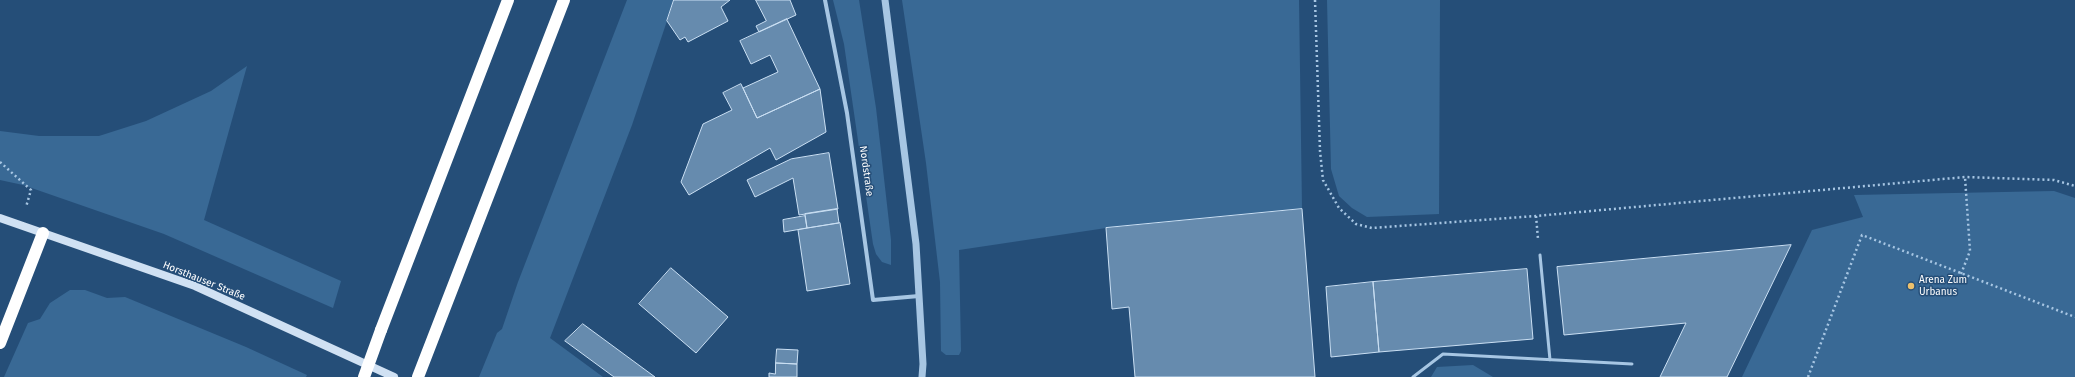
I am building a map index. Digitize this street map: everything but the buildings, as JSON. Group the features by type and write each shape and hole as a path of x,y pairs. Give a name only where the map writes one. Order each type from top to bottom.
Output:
{"highway":[{"path":"364,377 508,0"},
{"path":"418,377 564,0"},
{"path":"0,343 43,233"}],"main road":[{"name":"Horsthauser Straße","path":"0,218 195,286 394,377"}],"street":[{"name":"Nordstraße","path":"825,0 848,113 873,300 920,296"},
{"path":"885,0 916,244 924,364 922,377"}],"lane":[{"path":"1540,255 1550,360"},
{"path":"1413,377 1443,354 1632,364"}],"path":[{"path":"1315,0 1320,151 1323,180 1339,208 1356,224 1372,228 1536,216 1965,177 2054,180 2075,186"},
{"path":"0,162 31,190 20,225"},
{"path":"1961,275 1970,251 1965,177"},
{"path":"1536,216 1540,255"},
{"path":"1808,377 1862,235 1961,275 2075,317"}],"shaded area":[{"path":"627,0 674,0 632,125 550,338 603,377 479,377 497,333 502,329 518,282"},
{"path":"833,0 859,0 876,108 891,240 891,265 882,262 876,254 873,244 844,44"},
{"path":"902,0 1299,0 1302,209 1106,228 959,250 961,351 959,355 946,355 941,351 940,282 926,163"},
{"path":"1327,0 1440,0 1439,214 1367,217 1352,208 1339,196 1331,169"},
{"path":"247,66 204,220 341,281 333,308 164,234 23,185 0,180 0,131 39,136 99,136 146,121 211,91"},
{"path":"2054,191 2075,198 2075,377 1742,377 1812,230 1863,217 1854,195"},
{"path":"70,290 85,290 107,298 125,297 246,347 307,375 306,377 4,377 28,323 40,319 50,303"},
{"path":"1473,365 1493,377 1431,377 1437,367"}],"place":[{"name":"Arena Zum Urbanus","path":"1911,286"}]}
